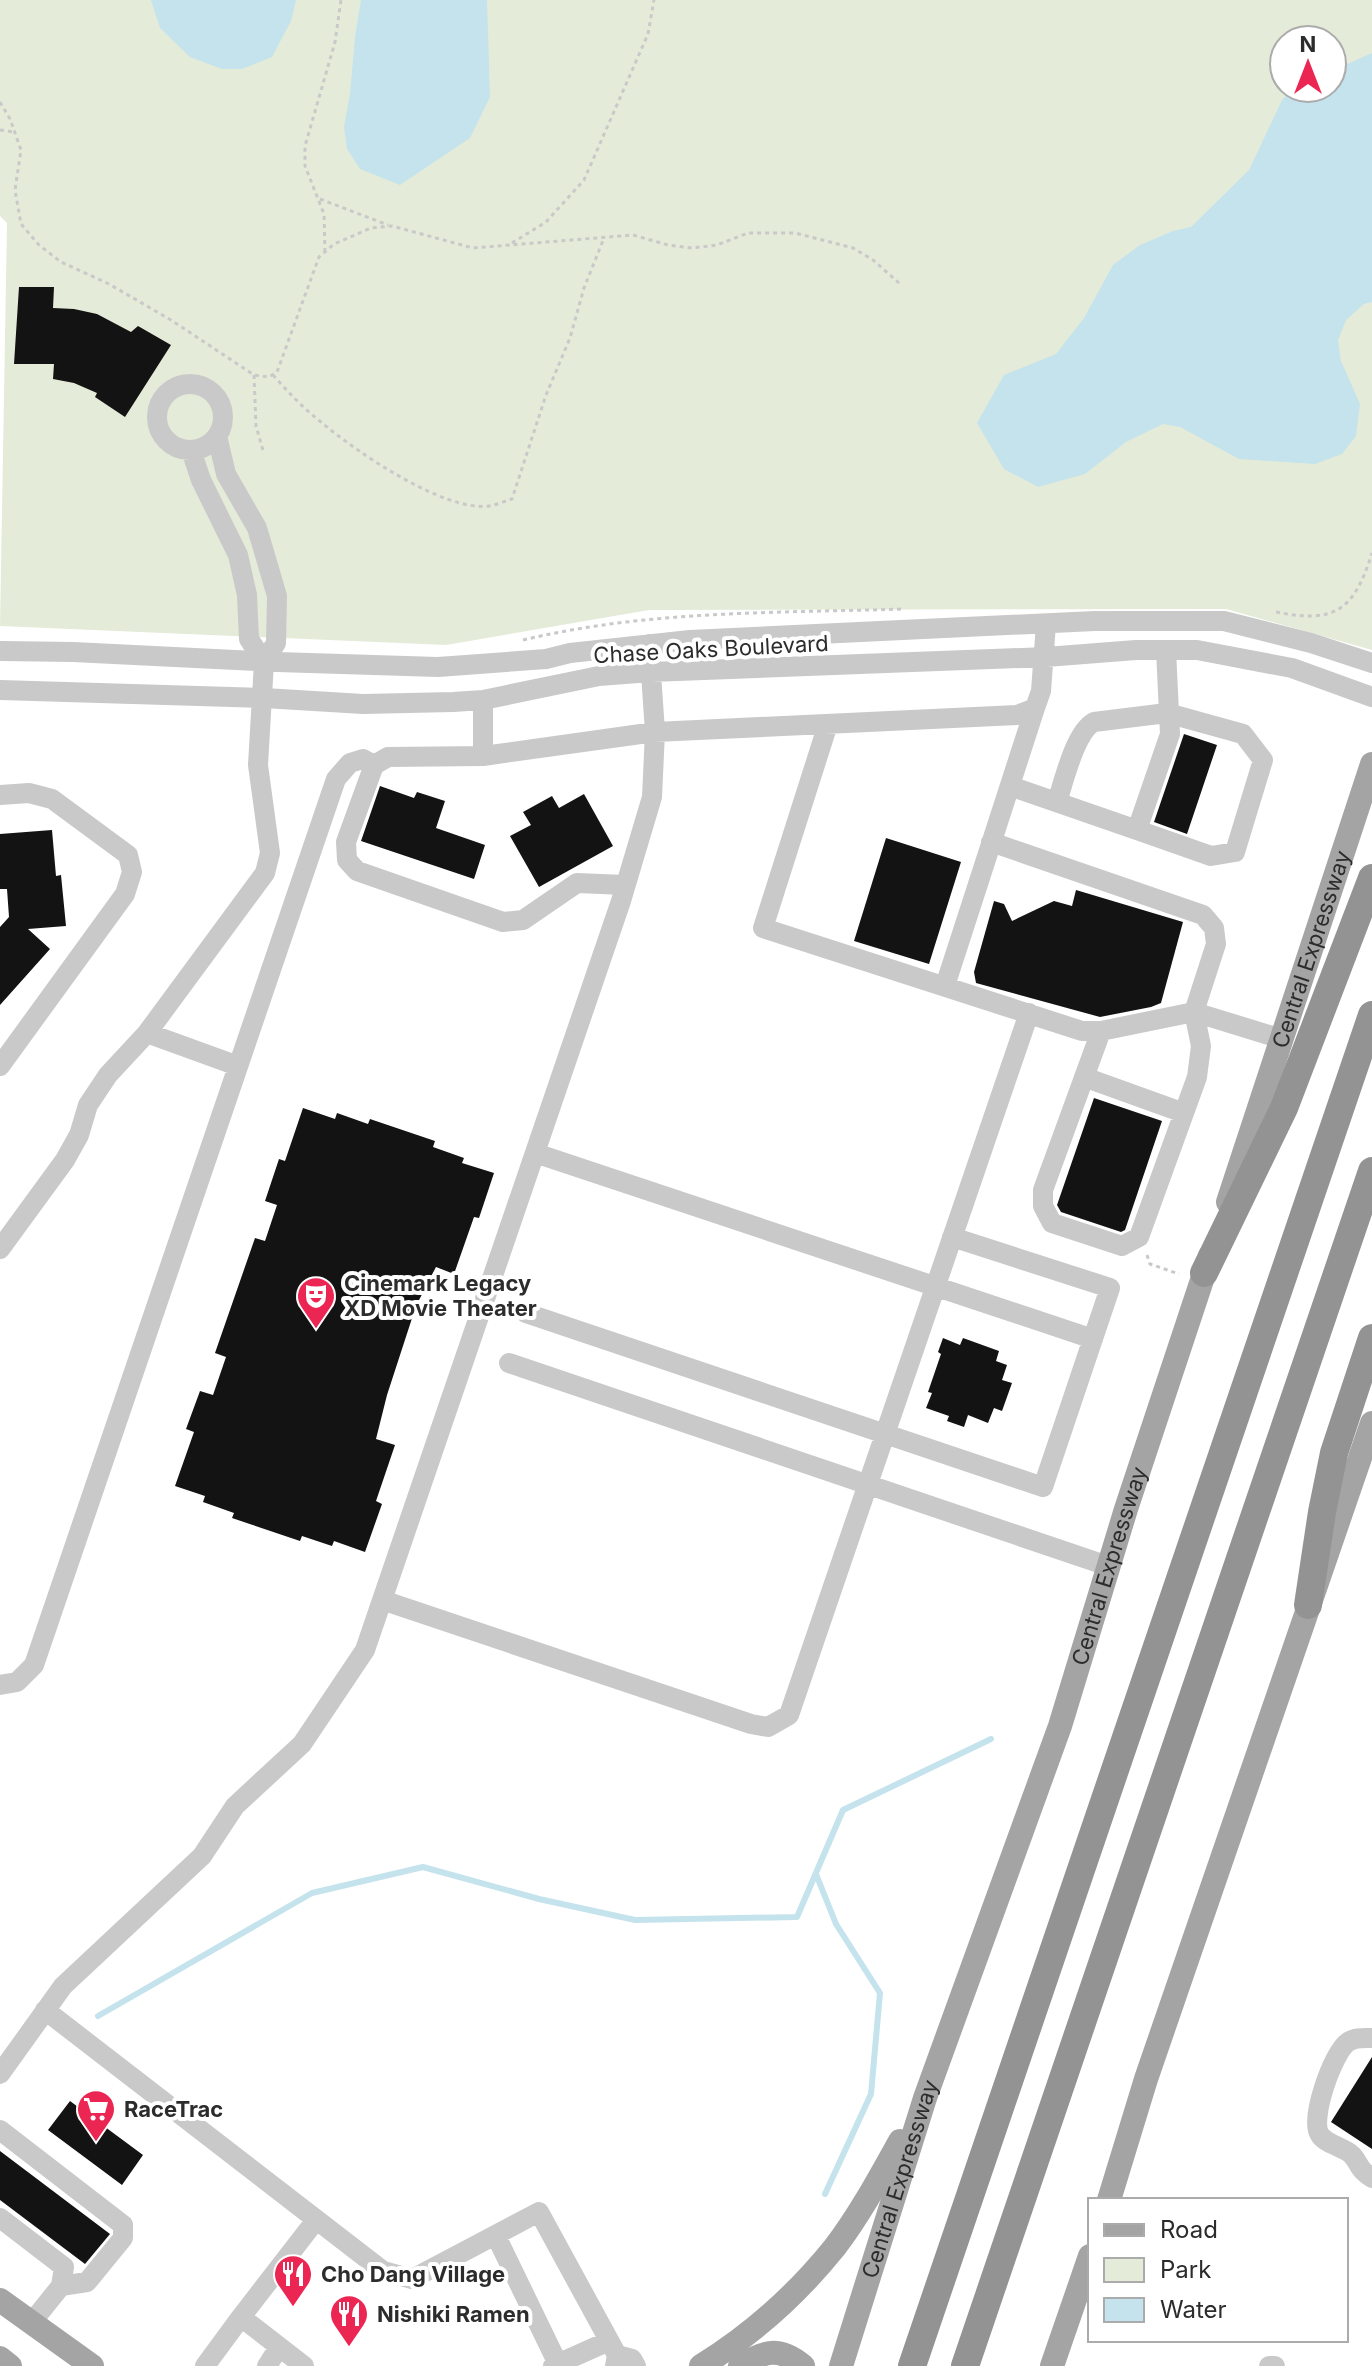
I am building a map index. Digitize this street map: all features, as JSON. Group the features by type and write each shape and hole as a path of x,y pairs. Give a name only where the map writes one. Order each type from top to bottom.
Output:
{"highway":[{"path":"1192,1273 1284,1108 1372,878"},
{"path":"912,2366 1372,1015"},
{"path":"965,2366 1372,1171"},
{"path":"1308,1605 1334,1453 1372,1338"}],"main road":[{"name":"Central Expressway","path":"841,2366 925,2098 1060,1726 1192,1273 1282,1039 1372,764"},
{"path":"1110,2198 1146,2079 1372,1423"},
{"path":"701,2366 752,2329 835,2247 871,2193 925,2098"},
{"path":"1052,2366 1088,2262"},
{"path":"1066,2366 1088,2277"},
{"path":"0,2300 92,2366"},
{"path":"740,2366 761,2353 774,2352 792,2358 803,2366"},
{"path":"0,2358 10,2366"}],"street":[{"path":"188,383 203,386 215,395 222,408 223,423 217,436 205,446 191,450 168,442 156,422 161,400 178,386 188,383"},
{"path":"0,1249 65,1160 79,1135 88,1105 108,1075 147,1033 265,873 270,853 258,765 264,662 276,643 277,596 257,528 226,474 217,436"},
{"path":"191,450 201,480 238,555 247,595 249,639 264,662"},
{"name":"Chase Oaks Boulevard","path":"0,651 438,667 546,659 570,653 690,640 1046,624 1224,621 1311,643 1372,663"},
{"path":"945,986 1041,691 1046,657 1046,624"},
{"path":"0,2074 63,1986 202,1856 235,1806 302,1744 365,1650 535,1153 652,797 655,732 649,644"},
{"path":"1137,830 1170,734 1166,650"},
{"name":"Chase Oaks Boulevard","path":"0,690 363,704 483,700 599,676 651,672 1197,650 1292,668 1372,697"},
{"path":"483,700 483,756"},
{"path":"625,885 577,883 523,920 503,922 357,871 347,860 346,842 374,765 388,757 483,756 655,732 1017,715 1035,708"},
{"path":"1010,786 1211,856 1235,852 1263,760 1243,734 1167,713 1113,719 1086,727 1057,802"},
{"path":"828,724 763,928 1082,1031 1101,1031 1194,1012 1282,1039"},
{"path":"0,1685 17,1682 34,1665 336,779 350,763 363,759 374,765"},
{"path":"0,795 29,793 52,799 128,855 132,872 125,894 0,1066"},
{"path":"991,842 1203,915 1214,928 1216,944 1194,1012 1201,1046 1197,1077 1139,1237 1122,1246 1052,1223 1043,1206 1043,1190 1101,1031"},
{"path":"382,1600 751,1724 768,1727 789,1715 1029,1013"},
{"path":"147,1033 238,1066"},
{"path":"1084,1077 1184,1113"},
{"path":"535,1153 1093,1339"},
{"path":"526,1313 1043,1487 1110,1288 952,1237"},
{"path":"509,1363 1108,1566"},
{"path":"45,2010 383,2271 412,2279 539,2212 614,2354"},
{"path":"1372,2038 1359,2038 1347,2043 1337,2055 1317,2112 1316,2125 1320,2136 1353,2156 1359,2169 1372,2178"},
{"path":"0,2130 123,2225 123,2238 87,2282 61,2286"},
{"path":"0,2218 64,2267 61,2286 32,2322"},
{"path":"205,2366 316,2220"},
{"path":"496,2236 555,2365 614,2354 632,2359 636,2366"},
{"path":"241,2317 304,2366"},
{"path":"267,2366 279,2347"}],"path":[{"path":"325,252 324,214 305,166 305,146 335,42 341,0"},
{"path":"509,245 546,222 584,180 648,34 654,0"},
{"path":"0,102 21,150 15,190 21,224 39,245 61,262 109,284 171,320 254,375 269,377 277,372 319,257 334,244 371,228 392,226"},
{"path":"0,130 14,132"},
{"path":"318,198 392,226 473,248 633,235 692,248 717,245 748,233 795,233 853,248 873,260 899,283"},
{"path":"273,375 323,424 410,482 463,503 487,506 512,499 604,236"},
{"path":"254,375 256,426 264,454"},
{"path":"1363,583 1372,553"},
{"path":"1139,1237 1150,1264 1192,1273"}],"green space":[{"path":"0,0 1372,0 1372,650 1226,609 649,610 446,645 0,626 7,223 0,216"}],"water":[{"path":"151,0 296,0 291,21 272,57 242,69 222,69 190,57 160,28"},
{"path":"361,0 487,0 490,97 470,138 400,185 360,169 347,149 344,127"},
{"path":"1372,53 1372,302 1364,304 1346,320 1338,340 1341,361 1360,404 1356,436 1342,454 1315,464 1239,459 1180,427 1163,424 1126,442 1085,474 1038,487 1004,469 977,423 1004,375 1056,354 1084,318 1113,265 1140,245 1191,227 1249,170 1280,104 1348,104 1348,64"}],"building":[{"path":"19,287 54,287 53,308 97,314 131,332 138,326 171,345 125,417 95,397 97,393 74,383 53,379 54,364 14,364"},
{"path":"1184,734 1217,745 1187,834 1154,822"},
{"path":"380,786 414,798 417,792 445,801 436,828 485,845 474,879 361,841"},
{"path":"584,794 613,846 539,887 510,836 531,825 523,812 552,796 559,808"},
{"path":"52,830 56,876 61,875 66,926 28,929 50,949 0,1005 0,927 9,917 7,889 0,889 0,834"},
{"path":"886,838 961,862 929,964 854,941"},
{"path":"1076,890 1183,922 1161,1003 1100,1017 976,983 974,972 994,901 1004,904 1012,921 1054,901 1072,906"},
{"path":"1094,1098 1162,1121 1125,1230 1121,1232 1061,1212 1057,1205"},
{"name":"Cinemark Legacy XD Movie Theater","path":"303,1108 335,1119 337,1113 368,1124 370,1119 435,1141 433,1147 464,1158 462,1163 494,1173 479,1218 474,1217 454,1274 436,1267 416,1306 376,1439 395,1445 376,1501 382,1504 365,1552 334,1541 332,1546 302,1536 300,1541 232,1518 234,1513 203,1502 205,1496 175,1486 194,1432 186,1429 200,1391 213,1395 226,1357 215,1353 255,1238 265,1241 277,1205 265,1201 279,1159 285,1161"},
{"path":"943,1338 960,1345 963,1338 999,1351 996,1361 1007,1365 1002,1380 1012,1383 1002,1411 994,1408 988,1423 968,1415 964,1427 947,1421 949,1416 926,1408"},
{"path":"1372,2057 1372,2149 1331,2122"},
{"name":"RaceTrac","path":"70,2101 143,2155 122,2185 48,2130"},
{"path":"0,2151 110,2234 85,2264 0,2200"}],"waterway":[{"path":"98,2016 312,1893 423,1867 539,1899 635,1920 797,1917 843,1810 991,1739"},
{"path":"816,1874 836,1924 880,1993 871,2094 825,2194"}],"place":[{"name":"Cinemark Legacy XD Movie Theater","path":"316,1330"},
{"name":"RaceTrac","path":"96,2143"},
{"name":"Cho Dang Village","path":"293,2308"},
{"name":"Nishiki Ramen","path":"349,2348"}]}
